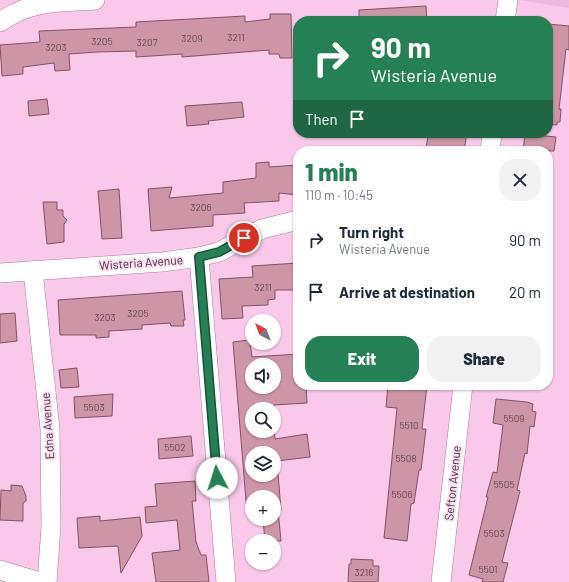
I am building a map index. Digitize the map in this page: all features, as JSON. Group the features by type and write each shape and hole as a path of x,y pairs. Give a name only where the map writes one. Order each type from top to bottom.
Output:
{"street":[{"path":"0,22 24,8 42,3 95,0"},
{"path":"506,16 508,0"},
{"name":"Wisteria Avenue","path":"0,273 162,262 199,257 219,252 262,229 293,221"},
{"path":"199,257 226,582"},
{"name":"Edna Avenue","path":"33,271 50,429 50,527 47,582"},
{"name":"Sefton Avenue","path":"441,582 462,390"},
{"path":"0,570 40,582"}],"shaded area":[{"path":"519,0 569,0 569,8"}],"building":[{"path":"426,6 427,16 359,16 359,10"},
{"path":"270,14 291,14 292,58 280,58 279,54 269,54 269,50 182,57 182,54 136,57 136,51 97,52 69,54 70,70 55,71 54,63 23,67 23,74 2,76 0,45 40,42 39,31 136,27 136,22 245,16 245,22 270,19"},
{"path":"553,24 569,26 569,50 566,49 559,109 561,109 560,122 557,122 557,125 553,125"},
{"path":"47,99 49,114 29,116 28,101"},
{"path":"242,102 244,117 208,121 209,124 187,126 185,106"},
{"path":"556,137 554,151 553,146 524,146 525,138"},
{"path":"428,138 466,138 465,146 426,146"},
{"path":"269,162 269,167 293,165 293,194 279,193 279,201 244,203 245,213 213,215 213,226 151,231 148,189 172,187 169,198 223,193 223,182 256,178 256,163"},
{"path":"119,189 122,238 102,239 98,191"},
{"path":"43,202 57,202 57,210 63,210 63,216 67,220 64,224 64,242 47,244"},
{"path":"293,263 293,290 275,290 275,299 268,300 268,305 242,306 243,318 222,319 219,279 253,277 252,266"},
{"path":"182,291 185,320 183,320 184,326 171,326 170,323 142,325 142,329 109,331 109,337 96,338 96,335 60,335 58,300"},
{"path":"15,313 17,341 0,343 0,314"},
{"path":"245,340 245,350 251,350 252,357 293,354 293,390 306,390 307,403 281,405 281,402 245,402 245,438 275,439 307,434 310,457 281,461 281,446 245,446 245,482 279,482 279,490 245,490 233,342"},
{"path":"77,368 79,387 61,388 59,370"},
{"path":"388,390 426,390 422,429 426,429 421,470 419,470 414,503 411,504 407,541 384,538 397,408 386,407"},
{"path":"113,394 112,416 75,418 74,397"},
{"path":"496,399 527,402 533,404 532,411 536,412 534,427 530,426 527,454 525,453 517,490 520,491 502,562 508,563 503,582 482,582 483,579 469,575 488,497 486,497 493,472 497,473 503,425 493,423"},
{"path":"191,436 193,456 159,459 158,439"},
{"path":"195,481 196,501 192,501 196,542 201,555 206,555 209,582 156,582 152,553 180,550 177,520 146,523 145,507 157,506 155,484"},
{"path":"11,485 22,486 26,496 26,501 23,503 23,521 0,520 1,490 11,491"},
{"path":"100,516 100,521 140,517 142,536 121,573 118,546 79,548 77,518"},
{"path":"264,526 280,526 280,534 264,534"},
{"path":"351,559 373,560 373,566 379,566 378,582 348,582 349,564 351,564"}],"route":[{"path":"217,478 199,257 219,252 244,238"}]}
